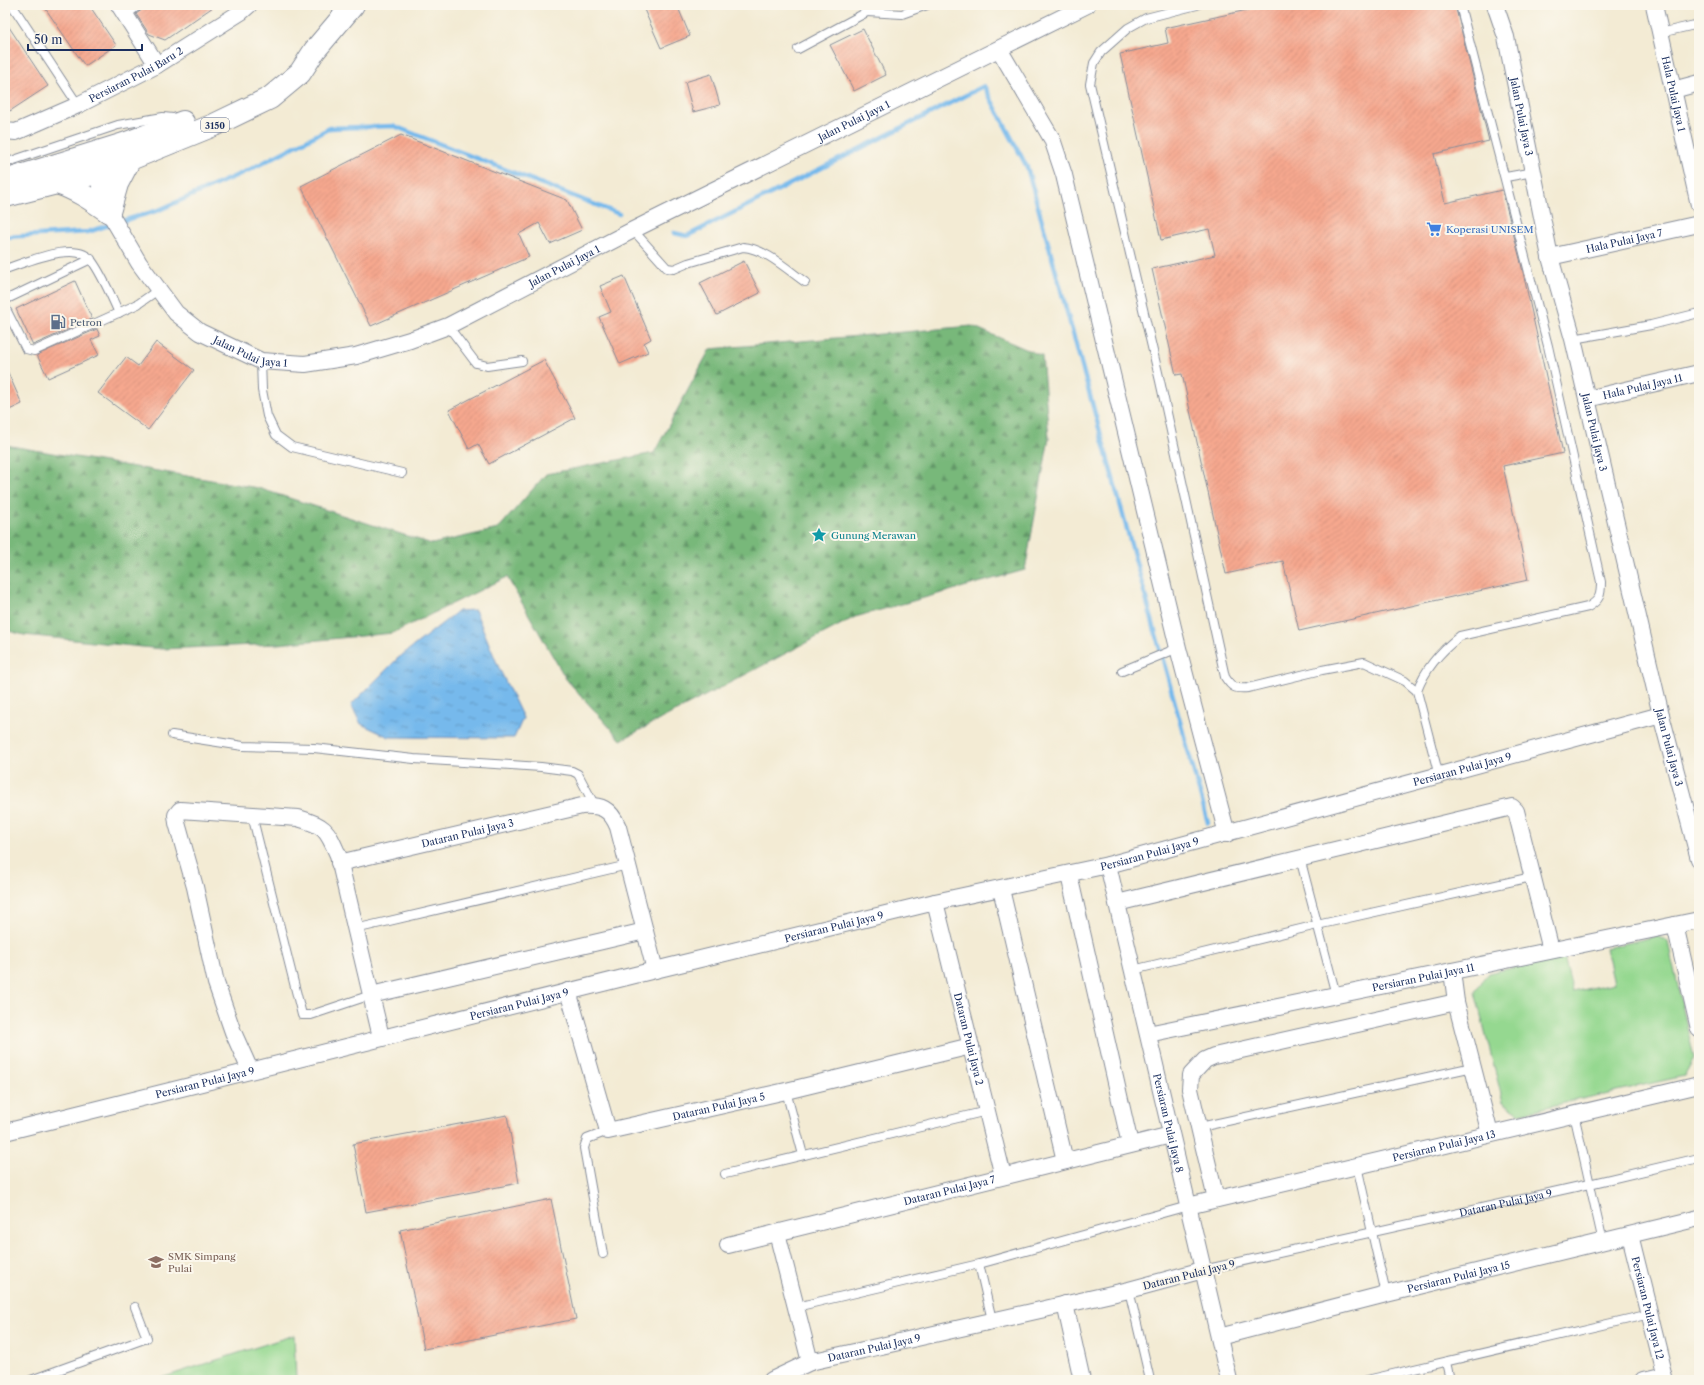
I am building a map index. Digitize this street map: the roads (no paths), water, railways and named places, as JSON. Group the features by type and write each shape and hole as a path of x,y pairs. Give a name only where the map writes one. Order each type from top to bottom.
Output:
{"main road":[{"name":"3150","path":"8,194 40,170 127,152 214,126 270,98 300,73 315,50 353,5"},
{"name":"3150","path":"8,194 96,173 127,152 192,119 259,91 291,65 315,50"},
{"path":"57,183 83,194 110,214 127,152"},
{"path":"40,170 69,166 85,167 96,173"}],"street":[{"name":"Persiaran Pulai Baru 2","path":"11,131 78,105 157,65 241,12 249,5"},
{"name":"Jalan Pulai Jaya 1","path":"96,173 110,214 139,263 176,313 200,332 261,361 305,364 356,356 410,340 448,326 633,230 1087,5"},
{"name":"Jalan Pulai Jaya 3","path":"1495,5 1506,37 1550,257 1573,339 1661,715 1694,816 1699,859"},
{"name":"Hala Pulai Jaya 1","path":"1654,5 1673,90 1695,168 1699,205"},
{"path":"123,10 157,65"},
{"path":"999,49 1052,139 1064,175 1178,648 1227,834"},
{"path":"1673,90 1699,84"},
{"name":"Hala Pulai Jaya 7","path":"1550,257 1699,224"},
{"name":"Hala Pulai Jaya 11","path":"1587,399 1699,373"},
{"name":"Persiaran Pulai Jaya 9","path":"5,1132 568,991 935,902 1069,875 1227,834 1661,715"},
{"name":"Dataran Pulai Jaya 3","path":"339,863 582,806 595,806"},
{"path":"595,806 604,809 613,815 618,827 655,970"},
{"path":"1117,903 1506,807 1512,807 1516,811 1551,950"},
{"path":"250,1070 233,1032 216,983 195,887 177,823 176,815 180,810 298,818 315,823 329,833 339,863 382,1037"},
{"name":"Persiaran Pulai Jaya 8","path":"1108,865 1229,1380"},
{"path":"1069,875 1130,1144"},
{"path":"1001,889 1065,1161"},
{"name":"Dataran Pulai Jaya 2","path":"935,902 1003,1176"},
{"name":"Persiaran Pulai Jaya 11","path":"1148,1034 1699,920"},
{"path":"1674,925 1699,1029"},
{"path":"371,995 645,931"},
{"path":"1452,971 1456,1002 1490,1134"},
{"path":"568,991 608,1131"},
{"path":"1216,1199 1190,1089 1191,1075 1205,1060 1214,1056 1456,1002"},
{"name":"Dataran Pulai Jaya 5","path":"608,1131 786,1091 971,1046"},
{"name":"Persiaran Pulai Jaya 13","path":"1188,1206 1699,1085"},
{"name":"Dataran Pulai Jaya 7","path":"728,1245 1171,1135"},
{"name":"Persiaran Pulai Jaya 15","path":"1219,1337 1386,1294 1699,1218"},
{"path":"777,1232 810,1362"},
{"name":"Persiaran Pulai Jaya 12","path":"1630,1235 1665,1377"},
{"name":"Dataran Pulai Jaya 9","path":"772,1380 810,1362 1129,1290 1203,1270"},
{"path":"1065,1304 1082,1380"},
{"path":"1643,1380 1665,1377"}],"lane":[{"path":"12,5 78,105"},
{"path":"123,10 139,5"},
{"path":"798,50 865,9 902,14 926,5"},
{"path":"1197,5 1146,18 1128,28 1101,52 1094,63 1090,84 1160,381 1225,677 1230,686 1248,688 1322,670 1364,662 1405,681 1417,691 1439,776"},
{"path":"1417,691 1425,675 1439,655 1446,647 1460,636 1588,607 1597,602 1601,592 1601,582 1548,346 1506,178 1460,5"},
{"path":"1660,33 1699,24"},
{"path":"5,163 118,125 163,117 192,119"},
{"path":"1506,178 1533,172"},
{"path":"633,230 667,268 674,269 688,263 736,249 751,248 764,253 805,282"},
{"path":"5,269 60,251 81,253 92,259 119,313"},
{"path":"5,300 92,259"},
{"path":"5,307 26,349 34,351 138,304 158,290"},
{"path":"1573,339 1651,325 1699,313"},
{"path":"448,326 476,363 487,366 522,361"},
{"path":"261,361 262,390 267,416 276,435 292,447 402,473"},
{"path":"1122,671 1178,648"},
{"path":"172,735 243,746 314,748 414,759 541,767 572,771 578,774 595,806"},
{"path":"252,814 302,1015 311,1016 371,995"},
{"path":"1300,858 1336,995"},
{"path":"355,929 628,864"},
{"path":"1132,970 1317,925 1532,877"},
{"path":"1200,1127 1473,1066"},
{"path":"786,1091 803,1155"},
{"path":"725,1174 987,1111"},
{"path":"1574,1114 1603,1242"},
{"path":"603,1254 584,1148 587,1139 608,1131"},
{"name":"Dataran Pulai Jaya 9","path":"1203,1270 1373,1233 1699,1158"},
{"path":"1357,1166 1386,1294"},
{"path":"796,1307 979,1264 1188,1206"},
{"path":"979,1264 992,1320"},
{"path":"1129,1290 1150,1380"},
{"path":"31,1380 147,1338 135,1307"},
{"path":"1367,1380 1650,1314"},
{"path":"1446,1362 1450,1380"}],"water":[{"path":"475,610 499,668 523,718 514,738 389,737 361,724 351,705 397,659 458,611"}],"waterway":[{"path":"674,233 687,236 984,86 1027,167 1208,823"},
{"path":"119,222 159,210 249,170 330,128 394,126 619,214"},
{"path":"5,237 88,232 112,224"}],"place":[{"name":"Koperasi UNISEM","path":"1434,229"},
{"name":"Petron","path":"58,322"},
{"name":"Gunung Merawan","path":"819,535"},
{"name":"SMK Simpang Pulai","path":"156,1262"}]}
